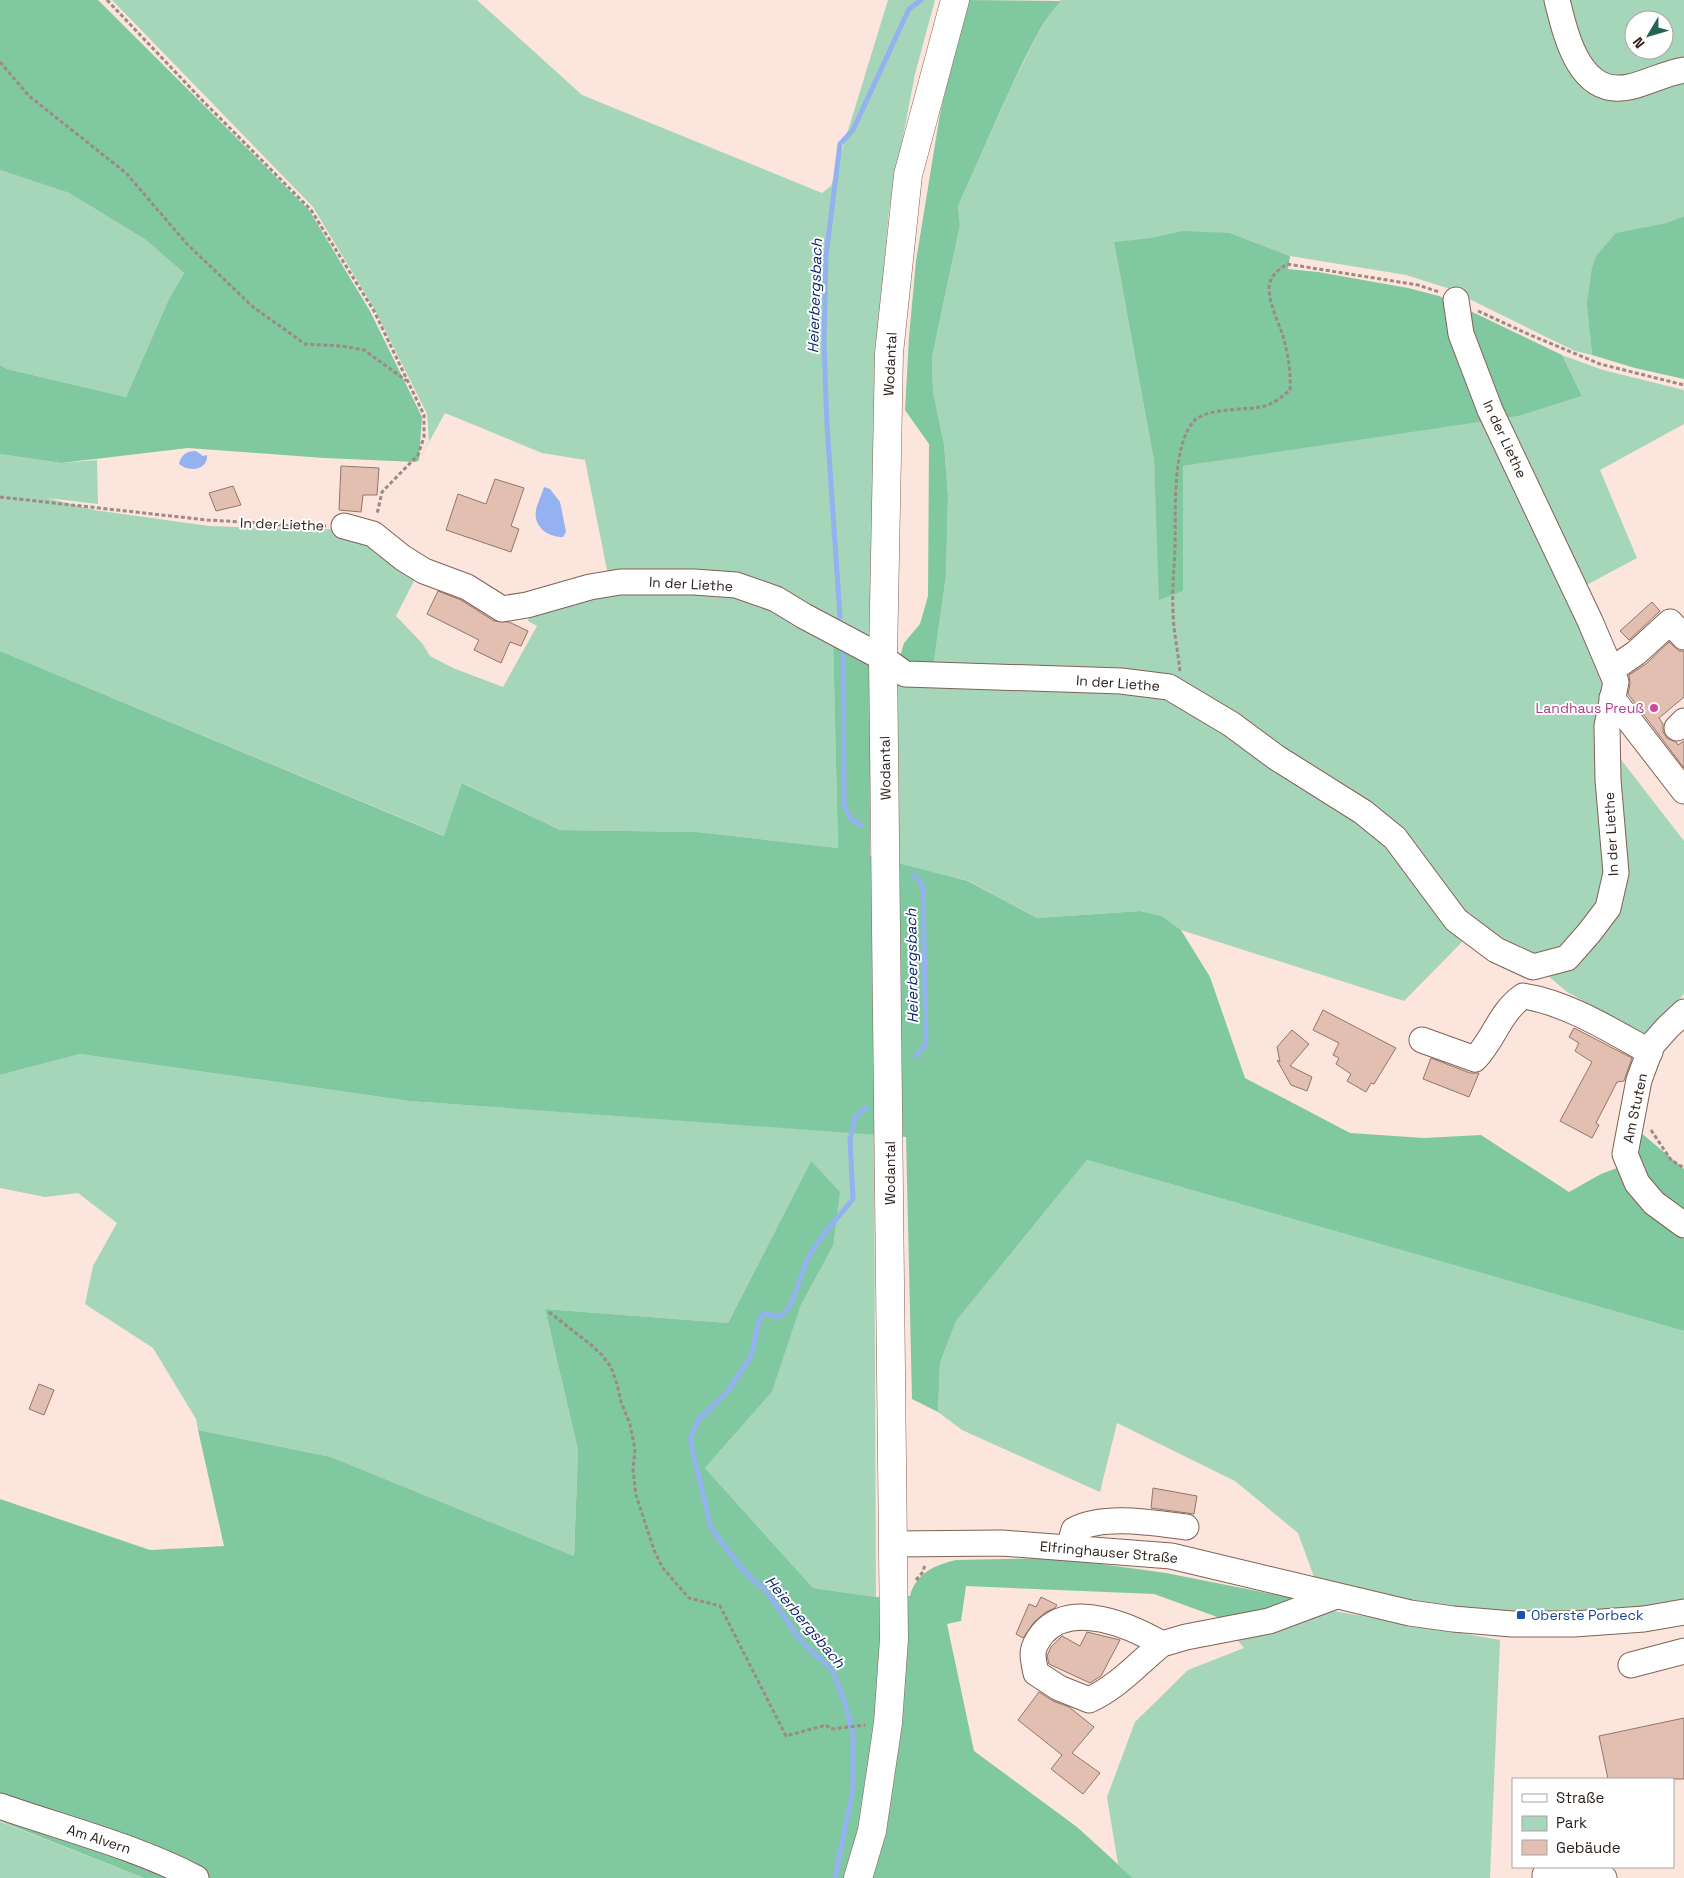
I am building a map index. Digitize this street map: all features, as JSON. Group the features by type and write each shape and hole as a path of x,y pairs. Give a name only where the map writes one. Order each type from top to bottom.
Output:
{"main road":[{"name":"Wodantal","path":"894,1544 883,658 889,353 906,185 955,0"},
{"path":"858,1878 872,1831 888,1723 894,1639 894,1544"}],"street":[{"path":"1558,0 1567,38 1580,66 1593,81 1610,87 1627,87 1684,70"},
{"name":"In der Liethe","path":"344,526 373,534 403,558 424,571 467,587 502,609 527,605 590,587 620,582 694,582 736,585 776,599 883,658 905,674 1121,681 1169,687 1231,724 1278,758 1363,812 1395,838 1456,920 1496,950 1533,967 1567,958 1608,908 1616,873 1608,780 1607,726 1616,682 1590,621 1490,410 1461,334 1456,300"},
{"path":"1611,670 1636,653 1670,622 1684,637"},
{"path":"1612,698 1684,792"},
{"path":"1422,1040 1476,1059 1484,1050 1502,1016 1513,1002 1523,996 1539,998 1571,1011 1598,1023 1650,1052"},
{"name":"Am Stuten","path":"1684,1012 1652,1045 1639,1080 1625,1154 1637,1183 1654,1203 1684,1225"},
{"path":"1069,1547 1074,1530 1084,1525 1119,1521 1186,1527"},
{"name":"Elfringhauser Straße","path":"894,1544 1002,1543 1171,1556 1410,1613 1512,1624 1574,1624 1627,1621 1684,1612"},
{"path":"1162,1644 1146,1635 1118,1624 1091,1618 1066,1618 1050,1626 1038,1639 1032,1653 1036,1673 1059,1688 1089,1700 1102,1694 1124,1678 1142,1659 1162,1644 1186,1637 1269,1621 1336,1596"},
{"path":"1631,1665 1684,1651"},
{"name":"Am Alvern","path":"0,1806 110,1841 196,1878"},
{"path":"1546,1875 1592,1875 1604,1878"}],"path":[{"path":"107,0 201,100 311,210 374,311 424,415 424,437 418,455 382,492 373,534"},
{"path":"0,62 29,96 126,174 186,243 253,308 305,344 342,346 364,350 408,381"},
{"path":"1183,696 1173,611 1176,482 1181,452 1188,430 1196,419 1212,412 1252,409 1268,405 1290,390 1291,373 1269,287 1275,272 1287,264 1350,276 1418,285 1600,364 1684,385"},
{"name":"In der Liethe","path":"0,498 207,520 290,526 344,526"},
{"path":"1633,1117 1648,1126 1671,1160 1684,1168"},
{"path":"548,1312 570,1327 596,1349 611,1367 621,1402 630,1424 635,1450 633,1470 636,1495 654,1550 662,1567 689,1598 720,1606 786,1736 826,1725 831,1729 888,1723"}],"green space":[{"path":"0,0 98,0 309,210 370,311 422,417 419,460 416,462 324,458 188,448 61,463 0,454 0,365 7,369 126,397 168,301 184,273 146,240 69,193 0,170"},
{"path":"112,0 477,0 582,95 822,193 831,186 888,0 935,0 915,74 889,210 877,349 869,640 775,594 609,580 585,460 542,453 445,413 419,460 429,441 427,414 375,310 313,207"},
{"path":"966,0 1061,1 1034,40 958,206 960,225 932,357 933,392 944,444 948,495 946,576 933,668 912,670 900,657 904,643 920,624 928,596 929,444 905,410 909,337 916,261 940,114"},
{"path":"1061,0 1553,0 1588,82 1684,74 1684,216 1668,223 1647,228 1590,333 1592,355 1575,351 1447,288 1406,275 1290,256 1230,233 1114,242 1154,461 1160,599 1183,591 1183,466 1490,419 1611,683 1611,874 1587,931 1542,960 1497,948 1420,862 1193,696 933,668 946,576 948,495 944,444 933,392 932,357 960,225 958,206 1012,85 1036,37 1052,10"},
{"path":"1562,0 1684,0 1684,66 1641,79 1595,76"},
{"path":"0,170 69,193 146,240 184,273 168,301 126,397 7,369 0,365"},
{"path":"1684,216 1684,379 1635,368 1592,355 1587,303 1592,268 1596,256 1616,233 1667,223"},
{"path":"1183,231 1230,233 1290,256 1288,269 1318,272 1408,288 1439,296 1562,355 1582,396 1519,416 1183,466 1183,591 1159,600 1154,461 1114,242 1152,238"},
{"path":"1562,355 1603,370 1684,390 1684,424 1600,470 1637,558 1579,589 1500,419 1519,416 1582,396"},
{"path":"0,454 61,463 97,460 98,504 47,498 94,510 209,526 343,529 418,573 396,616 422,643 430,656 453,668 503,687 537,626 528,621 531,610 585,594 738,591 833,638 838,848 697,832 560,830 463,783 445,836 0,651"},
{"path":"833,638 871,658 870,856 968,881 1037,918 1140,911 1162,916 1181,930 1210,977 1245,1078 1350,1133 1424,1138 1481,1135 1569,1192 1601,1174 1620,1167 1640,1132 1684,1169 1684,1331 1087,1160 956,1321 940,1363 938,1412 912,1399 906,1137 409,1101 80,1054 0,1075 0,651 444,836 462,783 560,830 697,832 838,848"},
{"path":"895,675 1168,693 1362,817 1467,937 1404,1001 1181,930 1162,916 1140,911 1037,918 969,881 899,864"},
{"path":"1612,748 1684,841 1684,994 1646,1038 1567,992 1540,969 1611,912"},
{"path":"80,1054 409,1101 874,1134 876,1597 813,1588 705,1468 772,1392 801,1305 833,1246 811,1161 728,1323 545,1309 578,1450 574,1556 331,1457 198,1430 196,1419 153,1348 85,1304 93,1266 117,1223 78,1193 45,1197 0,1188 0,1075"},
{"path":"1087,1160 1684,1331 1684,1601 1621,1612 1482,1612 1408,1602 1314,1577 1298,1533 1235,1481 1117,1423 1100,1492 962,1430 938,1412 940,1363 956,1321"},
{"path":"811,1161 840,1192 833,1246 801,1305 772,1392 705,1468 813,1588 876,1597 910,1596 917,1581 927,1571 941,1564 956,1560 1057,1558 1166,1573 1298,1599 1295,1606 1220,1618 1154,1594 966,1586 961,1621 947,1624 974,1751 1077,1827 1133,1878 144,1878 0,1821 0,1499 150,1550 224,1546 198,1430 331,1457 574,1556 578,1450 545,1309 728,1323"},
{"path":"1334,1611 1500,1640 1490,1878 1133,1878 1118,1864 1107,1797 1135,1722 1188,1670 1244,1648 1233,1635"},
{"path":"1,1822 144,1878 0,1878"}],"water":[{"path":"196,451 203,456 207,455 201,467 192,469 179,464 184,454"},
{"path":"544,487 550,489 560,502 566,532 563,537 553,536 539,526 536,510"}],"building":[{"path":"341,466 379,468 377,495 363,495 361,512 339,510"},
{"path":"495,479 524,488 511,526 519,529 511,552 446,530 458,494 486,504"},
{"path":"233,486 241,505 216,511 209,493"},
{"path":"438,591 461,600 494,621 509,622 528,631 521,646 510,642 501,663 474,650 479,640 427,614"},
{"path":"1652,602 1660,611 1629,640 1620,631"},
{"name":"Landhaus Preuß","path":"1669,642 1679,651 1684,651 1684,697 1659,718 1667,738 1678,745 1684,741 1684,768 1628,694 1629,675 1646,664"},
{"path":"1323,1010 1396,1048 1374,1084 1371,1083 1366,1092 1347,1081 1351,1074 1336,1064 1339,1058 1333,1055 1339,1043 1313,1030"},
{"path":"1574,1028 1632,1058 1624,1081 1617,1082 1596,1123 1599,1125 1592,1138 1560,1121 1592,1062 1575,1051 1579,1043 1569,1037"},
{"path":"1292,1030 1309,1044 1290,1066 1312,1077 1307,1091 1291,1085 1277,1060 1280,1062 1277,1047"},
{"path":"1431,1058 1470,1073 1479,1073 1469,1097 1423,1079"},
{"path":"39,1384 54,1390 44,1415 29,1409"},
{"path":"1153,1488 1197,1496 1194,1514 1151,1508"},
{"path":"1041,1597 1057,1605 1034,1622 1023,1638 1016,1634 1029,1604 1036,1607"},
{"path":"1087,1632 1120,1640 1101,1676 1090,1683 1049,1664 1047,1656 1051,1647 1062,1636 1080,1646"},
{"path":"1039,1692 1053,1701 1069,1707 1094,1727 1072,1753 1100,1773 1083,1794 1051,1769 1062,1755 1018,1720"},
{"path":"1684,1718 1684,1779 1608,1778 1599,1736"}],"waterway":[{"name":"Heierbergsbach","path":"840,617 827,425 824,344 826,256 840,144 853,130 909,9 921,0"},
{"name":"Heierbergsbach","path":"843,653 844,805 851,819 861,825"},
{"name":"Heierbergsbach","path":"914,875 923,886 926,1043 916,1056"},
{"name":"Heierbergsbach","path":"835,1878 853,1789 853,1735 846,1706 833,1671 801,1641 767,1592 743,1570 711,1528 690,1439 698,1420 727,1392 751,1356 759,1320 765,1313 780,1317 786,1311 794,1297 808,1258 853,1199 850,1140 855,1117 866,1108"}],"place":[{"name":"Landhaus Preuß","path":"1654,708"},
{"name":"Oberste Porbeck","path":"1521,1615"}]}
